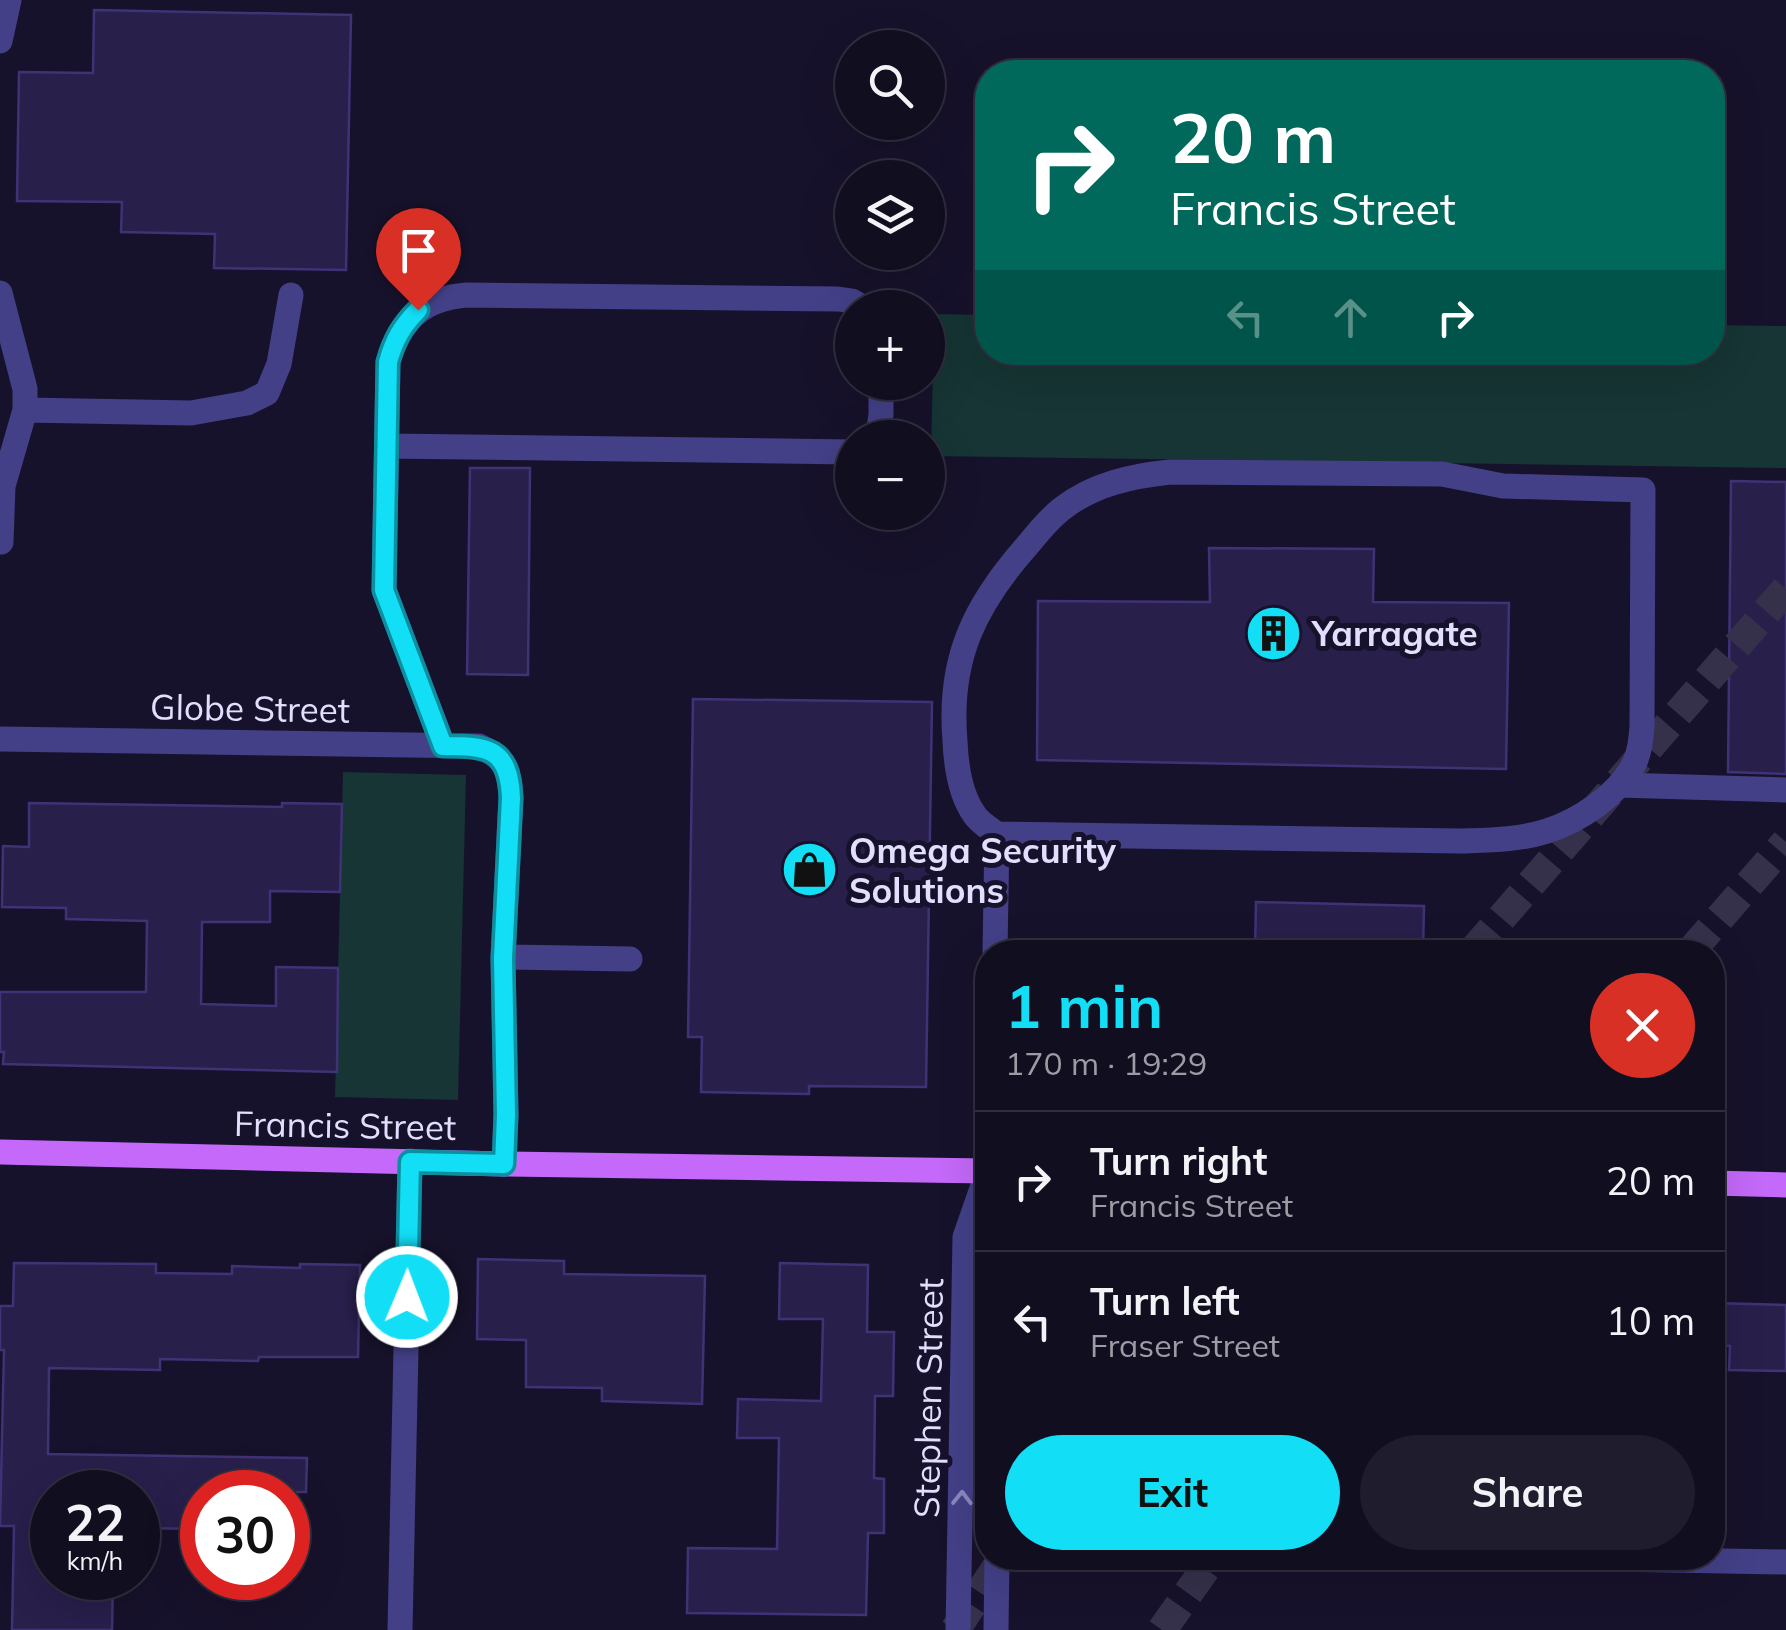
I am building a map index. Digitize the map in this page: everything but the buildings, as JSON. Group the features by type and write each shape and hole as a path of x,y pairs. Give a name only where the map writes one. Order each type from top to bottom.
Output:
{"main road":[{"name":"Francis Street","path":"0,1152 975,1171"},
{"path":"1725,1183 1786,1184"}],"street":[{"path":"0,41 8,0"},
{"path":"25,410 191,412 246,404 266,393 279,364 291,295"},
{"path":"443,746 384,590 388,362 405,324 418,310 448,296 835,299"},
{"path":"1,303 25,390 25,410 3,486 1,542"},
{"path":"387,446 835,452"},
{"path":"1442,474 1503,486 1642,490 1642,726 1638,754 1619,785 1576,818 1548,831 1517,838 1460,841 997,834 975,817 966,797 956,760 954,686 974,621 1013,562 1060,509 1088,492 1139,475 1442,474"},
{"name":"Globe Street","path":"0,739 479,746 496,755 510,778 503,958"},
{"path":"1619,785 1786,790"},
{"path":"996,940 997,834"},
{"path":"504,1164 503,958 630,960"},
{"path":"400,1630 410,1162"},
{"name":"Stephen Street","path":"958,1630 965,1237 975,1208"},
{"path":"961,1546 975,1546"},
{"path":"1725,1561 1786,1562"},
{"path":"996,1630 997,1570"}],"green space":[{"path":"945,314 975,315 975,365 1725,365 1725,325 1786,326 1786,468 945,456 945,420 932,420 932,400 945,400"},
{"path":"343,772 466,775 458,1100 335,1097"}],"tunnel":[{"path":"1482,940 1786,589"},
{"path":"1700,940 1786,842"},
{"path":"955,1630 995,1570"},
{"path":"1162,1630 1204,1570"}],"place":[{"name":"Yarragate","path":"1273,633"},
{"name":"Omega Security Solutions","path":"810,870"}],"route":[{"path":"407,1297 410,1162 504,1164 503,958 511,798 510,778 496,755 479,746 443,746 384,590 388,362 394,342 418,310"}]}
